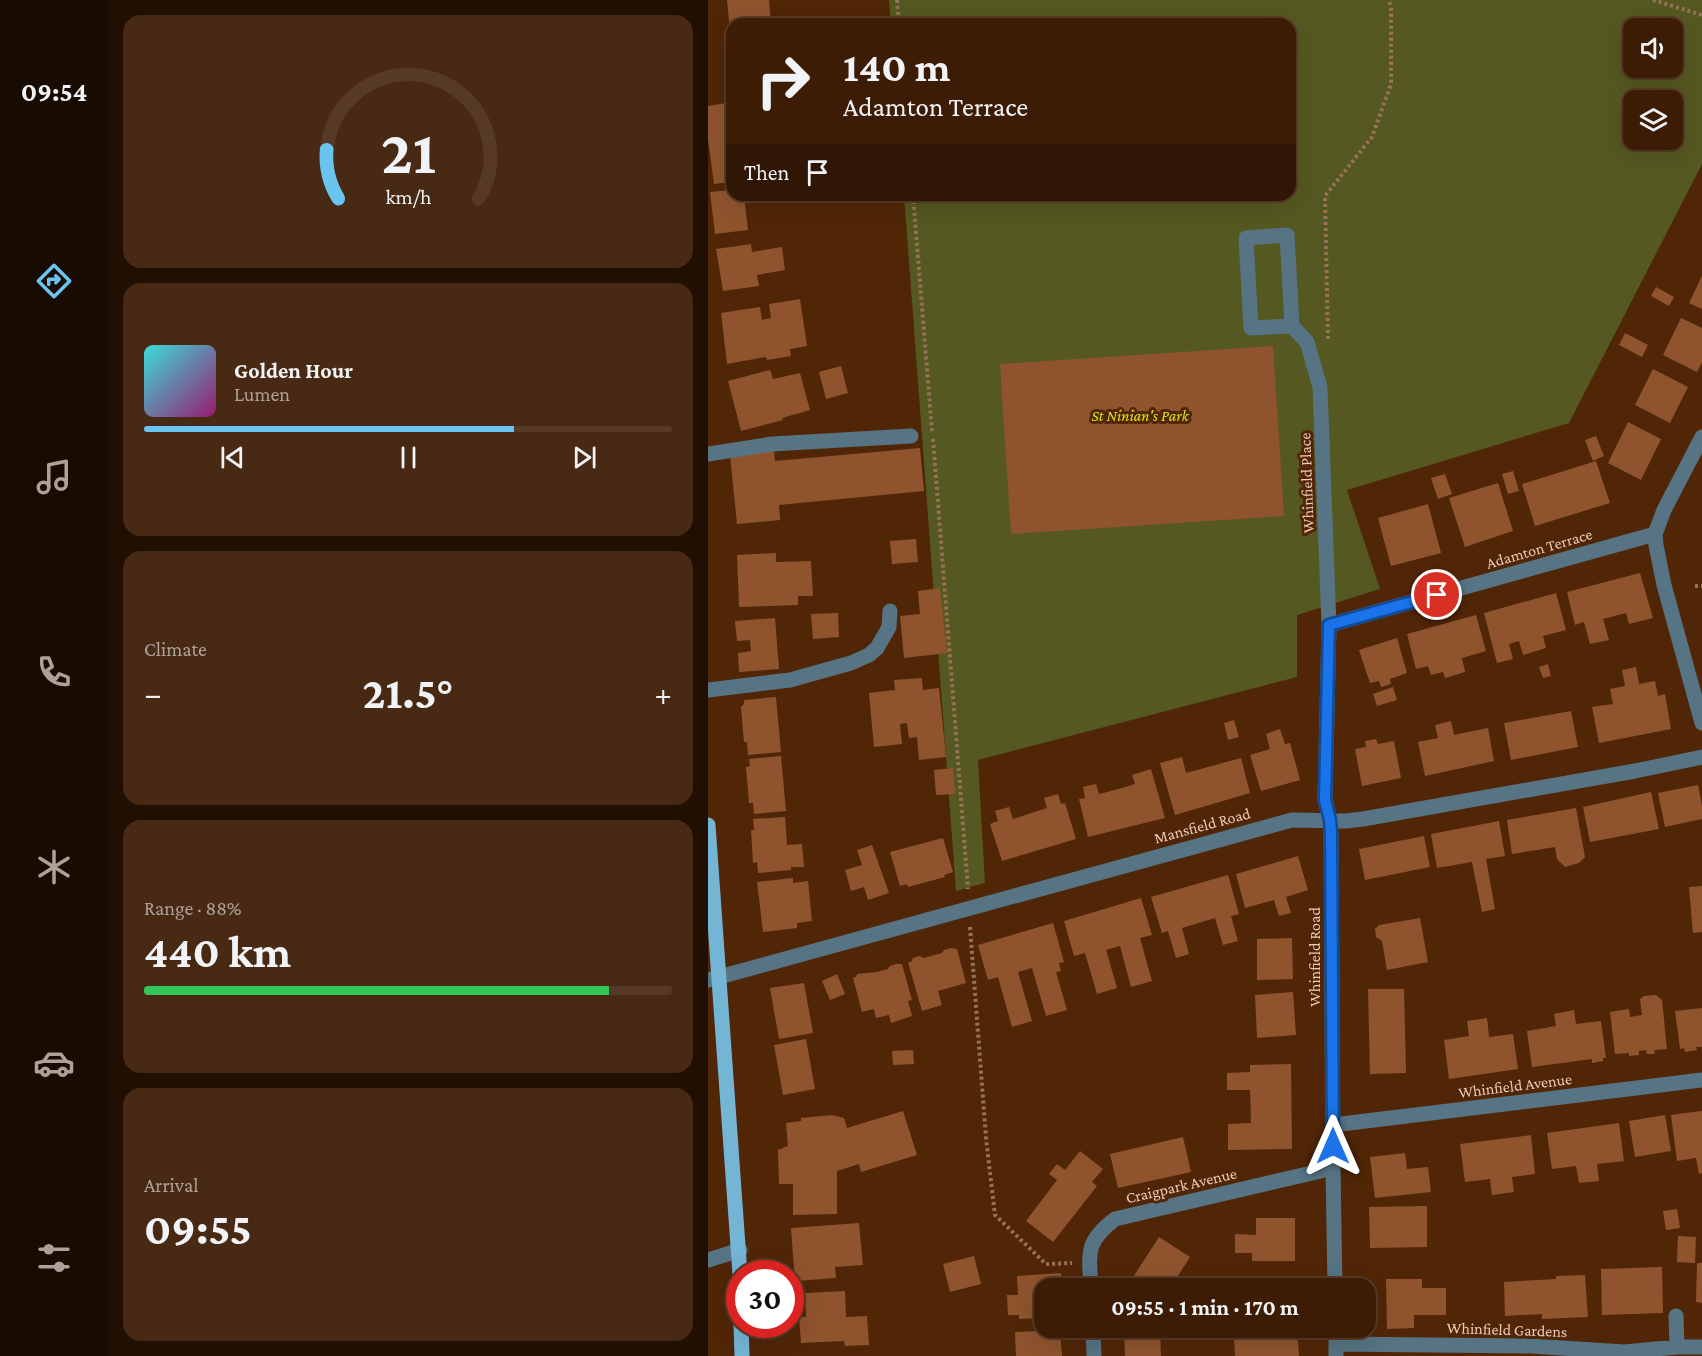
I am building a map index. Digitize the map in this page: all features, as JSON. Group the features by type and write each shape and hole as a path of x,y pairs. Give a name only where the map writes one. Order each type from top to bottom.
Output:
{"main road":[{"path":"708,825 714,979 740,1260"},
{"path":"741,1338 742,1356"}],"street":[{"path":"1287,235 1292,326 1251,328 1246,238 1287,235"},
{"name":"Whinfield Place","path":"1292,326 1307,342 1320,387 1329,625"},
{"path":"708,454 772,444 912,436"},
{"path":"1702,437 1664,510 1655,534 1664,585 1702,723"},
{"name":"Adamton Terrace","path":"1329,625 1655,534"},
{"path":"708,690 790,680 851,663 869,655 877,648 889,627 890,611"},
{"name":"Whinfield Road","path":"1329,625 1325,800 1330,820 1332,845 1335,1278"},
{"name":"Mansfield Road","path":"714,979 970,915 1292,820 1363,819 1702,757"},
{"name":"Whinfield Avenue","path":"1333,1125 1702,1080"},
{"name":"Craigpark Avenue","path":"1091,1278 1091,1248 1096,1236 1115,1219 1333,1168"},
{"path":"708,1260 740,1251"},
{"path":"1676,1317 1677,1347"},
{"path":"1093,1338 1094,1356"},
{"name":"Whinfield Gardens","path":"1336,1350 1531,1346 1624,1352 1702,1347"}],"path":[{"path":"897,0 898,18"},
{"path":"1329,344 1325,196 1371,136 1391,84 1389,0"},
{"path":"1653,0 1702,15"},
{"path":"913,201 986,1138 995,1215 1046,1264 1078,1263"},
{"path":"1695,586 1702,586"}],"green space":[{"name":"St Ninian's Park","path":"889,0 1702,0 1702,164 1569,423 1347,490 1380,589 1297,615 1297,677 978,760 985,883 956,891 904,201 1296,201 1296,18 890,18"}],"building":[{"path":"727,0 769,0 770,18 729,18"},
{"path":"726,103 726,183 714,184 708,139 708,106"},
{"path":"726,191 726,201 745,201 748,230 715,234 710,192"},
{"path":"751,244 752,252 782,247 785,270 757,275 759,286 723,291 716,249"},
{"path":"1702,276 1702,309 1689,303"},
{"path":"1656,287 1674,297 1669,306 1651,296"},
{"path":"800,299 807,346 790,349 791,356 767,360 766,357 727,364 721,313 760,307 762,320 771,318 769,304"},
{"path":"1681,318 1702,328 1702,362 1697,372 1663,355"},
{"path":"1625,333 1648,345 1642,357 1619,345"},
{"path":"1273,346 1284,516 1011,534 1000,364"},
{"path":"841,366 848,393 826,399 819,372"},
{"path":"1653,369 1688,387 1670,423 1635,405"},
{"path":"770,370 773,379 800,373 810,410 741,431 728,381"},
{"path":"1628,422 1661,439 1641,480 1608,463"},
{"path":"1596,436 1604,456 1593,461 1585,440"},
{"path":"920,448 924,491 779,505 780,520 737,524 730,455 774,451 775,461"},
{"path":"1596,461 1610,503 1535,526 1522,484"},
{"path":"1513,471 1519,491 1508,494 1502,474"},
{"path":"1445,474 1452,494 1438,499 1431,478"},
{"path":"1498,483 1513,531 1465,547 1449,498"},
{"path":"1428,504 1441,553 1391,566 1378,518"},
{"path":"916,539 918,562 892,564 890,541"},
{"path":"776,553 776,562 811,561 813,596 798,596 798,605 739,607 737,555"},
{"path":"1640,573 1653,618 1629,624 1626,613 1603,619 1609,640 1590,644 1584,622 1575,625 1567,592"},
{"path":"940,588 947,653 904,658 900,616 920,614 918,591"},
{"path":"1556,593 1566,630 1543,636 1546,648 1523,655 1519,641 1509,644 1513,659 1497,663 1484,613"},
{"path":"838,613 839,637 813,639 811,614"},
{"path":"1476,615 1486,651 1462,658 1465,672 1445,678 1443,672 1431,675 1428,666 1416,669 1407,634"},
{"path":"775,618 779,669 739,672 738,653 751,651 750,640 737,641 735,621"},
{"path":"1397,638 1407,673 1390,679 1391,684 1381,687 1379,681 1370,683 1359,650"},
{"path":"1548,664 1551,676 1543,678 1539,667"},
{"path":"1636,667 1639,684 1655,681 1658,696 1665,694 1671,729 1599,743 1592,707 1613,704 1610,689 1625,686 1622,670"},
{"path":"922,678 923,690 939,688 946,757 919,760 917,737 909,738 907,723 900,724 902,744 874,747 869,693 895,690 894,680"},
{"path":"1393,687 1397,700 1377,706 1373,694"},
{"path":"776,697 781,752 748,755 747,742 744,742 741,707 744,700"},
{"path":"1571,711 1578,747 1511,760 1504,723"},
{"path":"1234,720 1239,737 1228,740 1224,723"},
{"path":"1451,721 1454,735 1488,728 1494,761 1425,776 1418,742 1438,738 1435,725"},
{"path":"1280,729 1285,744 1290,743 1300,780 1261,791 1250,755 1270,749 1266,734"},
{"path":"1376,739 1378,744 1394,741 1401,778 1362,786 1355,749 1366,747 1365,741"},
{"path":"781,756 786,811 754,814 753,803 749,803 746,767 750,766 749,759"},
{"path":"1182,757 1186,773 1241,758 1250,793 1175,815 1160,763"},
{"path":"953,768 955,794 936,795 934,770"},
{"path":"1151,769 1165,818 1088,837 1079,799 1085,798 1083,787 1096,784 1099,794 1115,790 1135,784 1132,775"},
{"path":"1698,785 1702,819 1665,827 1658,793"},
{"path":"1651,792 1659,829 1590,842 1583,807"},
{"path":"1058,794 1061,804 1065,803 1076,839 1002,861 990,824 998,821 995,811 1009,807 1013,819 1047,808 1044,798"},
{"path":"1576,808 1585,857 1579,863 1565,867 1557,859 1555,847 1512,854 1507,820"},
{"path":"785,817 787,845 802,844 804,867 758,873 757,862 753,863 751,830 754,830 753,819"},
{"path":"1499,821 1505,856 1486,859 1495,909 1482,912 1472,862 1437,868 1431,834"},
{"path":"1424,836 1430,867 1365,880 1359,849"},
{"path":"943,838 953,872 944,875 945,877 908,887 907,884 900,886 890,852"},
{"path":"872,845 889,893 868,900 864,887 851,891 845,870 862,865 857,850"},
{"path":"1298,856 1308,890 1286,897 1291,913 1279,916 1274,900 1245,908 1236,874"},
{"path":"1228,875 1239,914 1231,916 1238,941 1223,945 1215,918 1182,928 1189,954 1176,958 1168,931 1162,933 1151,897"},
{"path":"793,878 793,883 808,881 812,921 797,923 797,928 763,932 757,882"},
{"path":"1702,886 1702,932 1693,933 1689,887"},
{"path":"1141,898 1152,935 1140,938 1152,981 1131,987 1120,946 1106,950 1117,988 1097,994 1085,953 1074,956 1064,921"},
{"path":"1420,918 1428,962 1387,970 1382,941 1376,937 1375,929 1379,925"},
{"path":"1053,923 1064,962 1059,963 1061,971 1056,972 1067,1010 1046,1016 1032,968 1018,972 1032,1021 1012,1027 998,977 988,980 978,945"},
{"path":"1292,938 1293,979 1257,980 1257,939"},
{"path":"951,948 957,949 966,983 938,991 942,1005 922,1011 908,962 919,956 924,958"},
{"path":"896,964 902,964 912,1000 908,1001 912,1016 891,1023 889,1015 876,1018 874,1009 862,1012 853,978 857,974 877,972"},
{"path":"837,974 845,994 830,1000 822,981"},
{"path":"804,983 813,1033 779,1039 770,988"},
{"path":"1368,989 1404,989 1406,1073 1370,1074"},
{"path":"1293,992 1296,1035 1257,1038 1255,995"},
{"path":"1656,995 1662,1000 1667,1049 1654,1050 1655,1054 1647,1054 1646,1050 1639,1051 1639,1055 1615,1054 1610,1012 1629,1009 1630,1017 1642,1015 1640,999 1644,996"},
{"path":"1702,1008 1702,1047 1685,1052 1684,1048 1680,1049 1675,1011"},
{"path":"1574,1010 1576,1024 1601,1021 1606,1058 1603,1058 1603,1061 1592,1063 1592,1059 1532,1067 1527,1031 1556,1026 1554,1014"},
{"path":"1487,1018 1489,1037 1513,1034 1518,1069 1449,1079 1444,1040 1469,1036 1467,1021"},
{"path":"806,1039 815,1089 783,1095 774,1045"},
{"path":"913,1050 914,1064 893,1065 892,1051"},
{"path":"1291,1064 1292,1149 1228,1150 1228,1124 1251,1123 1250,1090 1227,1090 1227,1073 1250,1072 1250,1065"},
{"path":"903,1111 917,1155 861,1172 859,1164 837,1171 837,1214 793,1215 793,1184 779,1184 778,1150 788,1146 786,1123 801,1121 801,1118 832,1115 844,1118 847,1128"},
{"path":"1702,1111 1702,1173 1699,1174 1696,1158 1677,1161 1671,1115"},
{"path":"1665,1115 1671,1151 1635,1157 1629,1121"},
{"path":"1619,1123 1624,1161 1597,1164 1599,1181 1579,1183 1576,1166 1552,1169 1547,1133"},
{"path":"1531,1135 1535,1174 1512,1177 1514,1192 1492,1195 1490,1179 1465,1182 1460,1144"},
{"path":"1183,1137 1191,1172 1118,1188 1110,1154"},
{"path":"1080,1151 1103,1169 1092,1182 1097,1186 1053,1242 1026,1221 1057,1180 1049,1174 1057,1164 1065,1170"},
{"path":"1405,1153 1407,1169 1428,1167 1431,1192 1375,1198 1370,1157"},
{"path":"1427,1206 1427,1247 1370,1248 1369,1207"},
{"path":"1677,1209 1680,1228 1666,1230 1663,1211"},
{"path":"1256,1218 1295,1218 1295,1261 1252,1261 1252,1253 1235,1253 1235,1234 1256,1235"},
{"path":"859,1223 863,1265 835,1267 836,1278 804,1280 804,1260 793,1260 791,1228"},
{"path":"1678,1236 1696,1237 1695,1263 1677,1262"},
{"path":"1159,1237 1190,1257 1177,1278 1132,1278"},
{"path":"974,1256 981,1284 950,1292 943,1264"},
{"path":"1697,1263 1702,1263 1702,1303 1696,1302"},
{"path":"1662,1267 1663,1313 1602,1315 1601,1269"},
{"path":"1061,1273 1061,1278 1034,1278 1034,1318 1019,1319 1019,1315 1008,1315 1007,1295 1018,1295 1017,1276"},
{"path":"1585,1275 1588,1317 1542,1319 1542,1314 1505,1316 1504,1282"},
{"path":"1386,1279 1422,1279 1422,1288 1446,1288 1446,1315 1414,1315 1414,1328 1387,1329"},
{"path":"845,1291 846,1317 867,1316 869,1345 845,1346 844,1341 801,1343 801,1338 804,1338 804,1317 806,1317 805,1293"},
{"path":"1034,1331 1034,1338 1061,1338 1062,1356 1016,1356 1015,1332"},
{"path":"1124,1338 1160,1338 1161,1356 1125,1356"},
{"path":"1298,1338 1299,1356 1235,1356 1234,1339"}],"route":[{"path":"1333,1146 1331,833 1325,800 1329,625 1437,595"}]}
